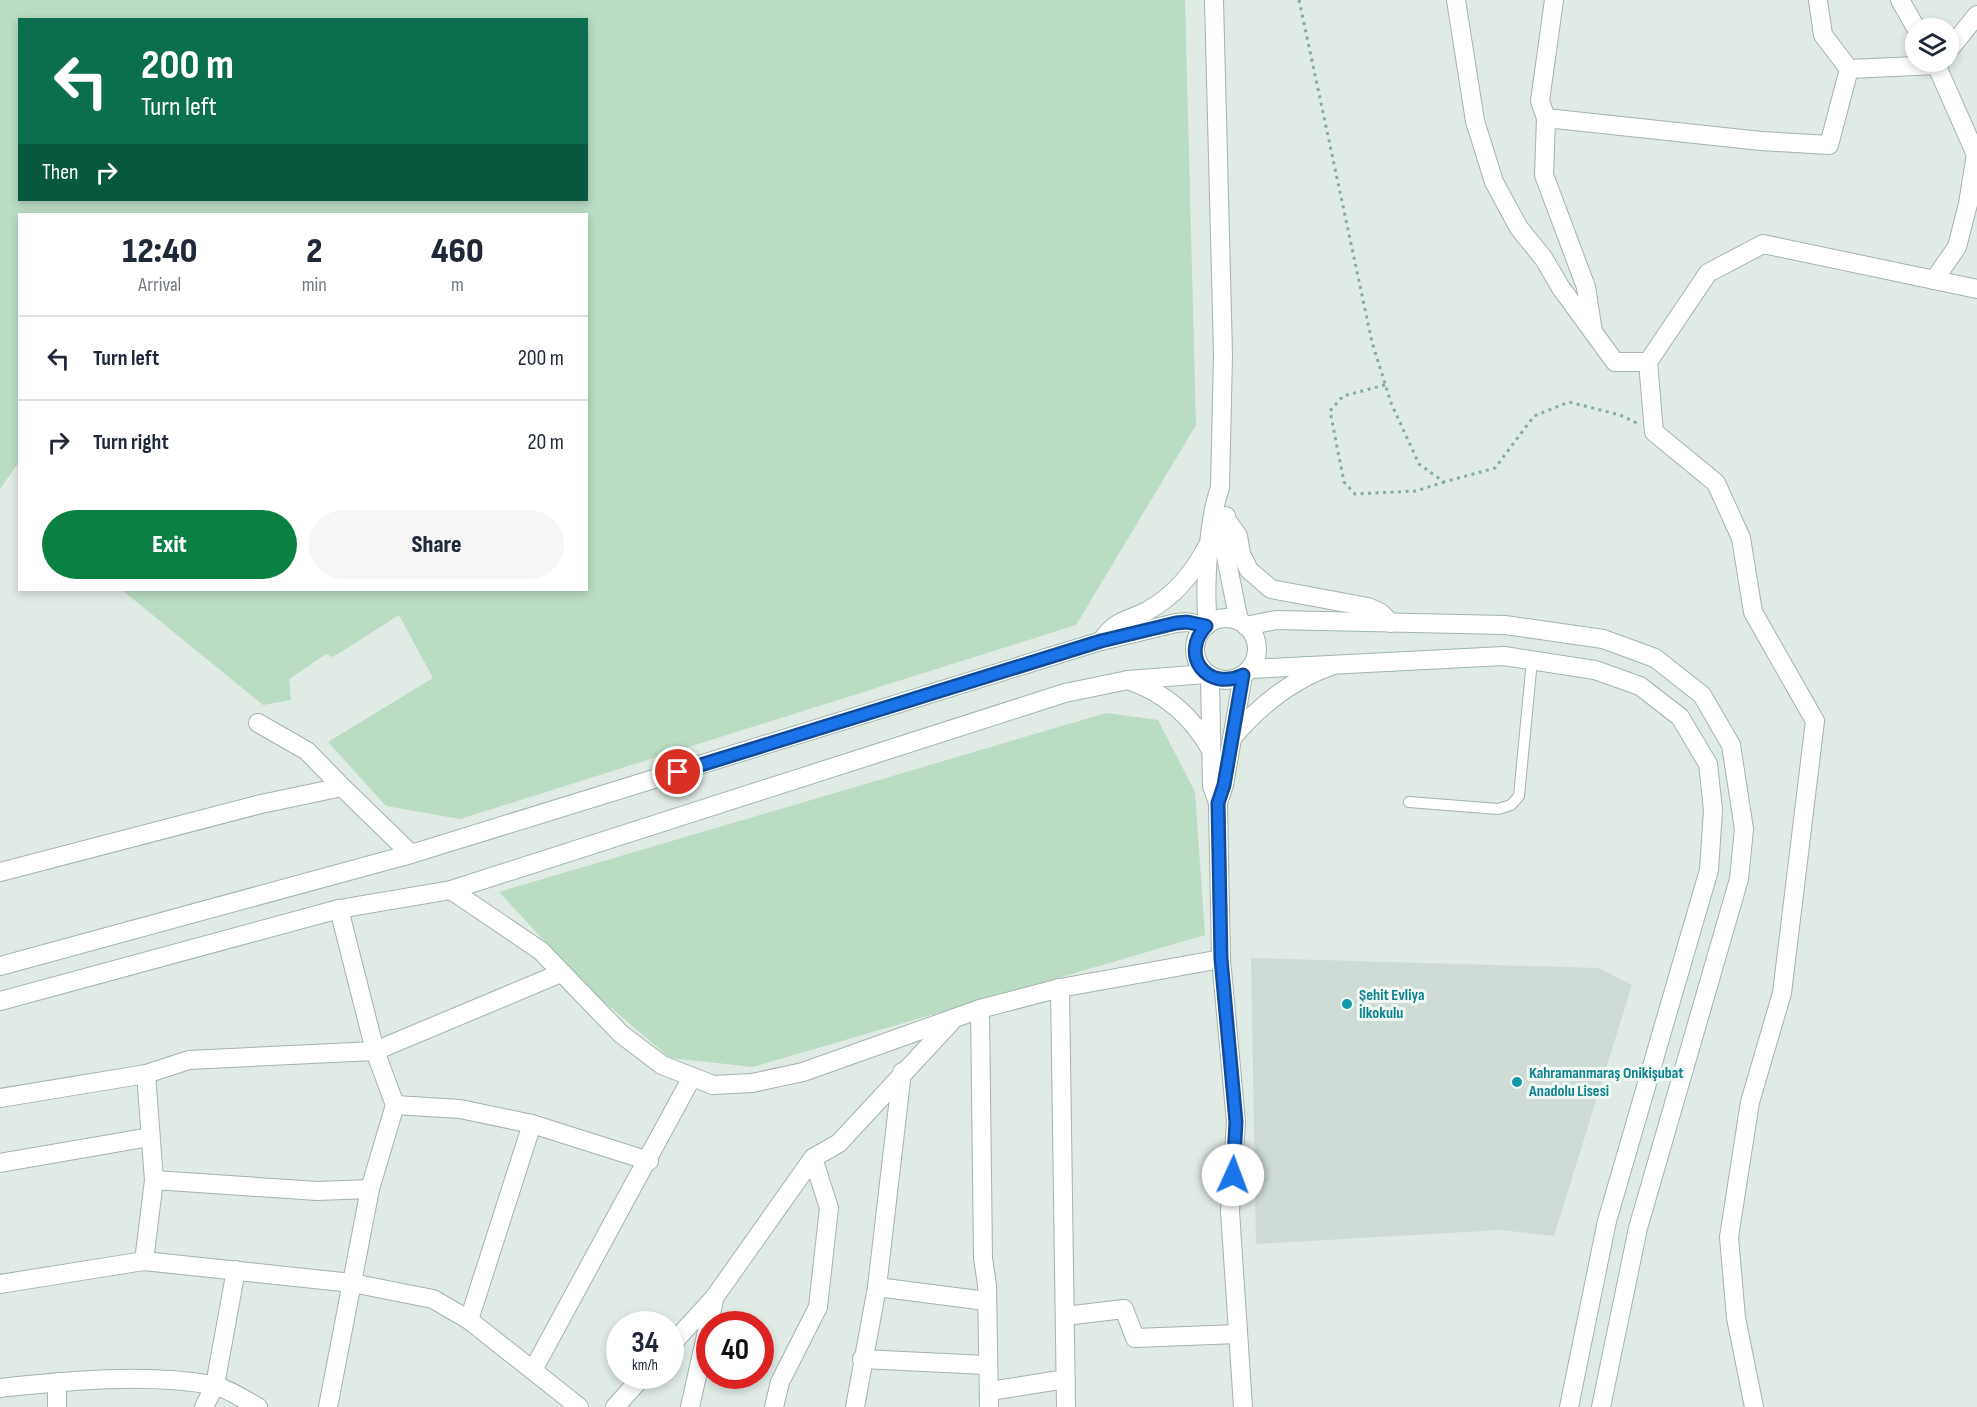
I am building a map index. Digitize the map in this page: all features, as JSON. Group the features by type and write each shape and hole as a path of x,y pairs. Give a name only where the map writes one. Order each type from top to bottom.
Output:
{"street":[{"path":"1207,625 1213,506 1220,488 1223,354 1214,0"},
{"path":"1456,0 1475,121 1494,182 1519,228 1545,258 1561,288 1615,362 1648,362"},
{"path":"1554,0 1540,101 1546,118 1544,175 1586,287 1593,332"},
{"path":"1818,0 1823,35 1849,69"},
{"path":"1900,0 1910,18"},
{"path":"1959,37 1977,15"},
{"path":"1849,69 1905,63"},
{"path":"1546,118 1761,141 1829,145 1849,69"},
{"path":"1934,280 1957,247 1968,204 1976,156 1944,72"},
{"path":"1754,1407 1736,1318 1729,1237 1750,1102 1782,993 1815,721 1753,612 1741,538 1716,483 1654,432 1648,362 1708,273 1763,244 1977,289"},
{"path":"1218,803 1224,785 1247,672 1257,651 1256,642 1243,623 1226,557 1226,505 1220,488"},
{"path":"1226,519 1238,536 1245,562 1263,584 1281,593 1368,607 1381,613 1390,623"},
{"path":"1101,641 1113,625 1149,610 1175,591 1195,568 1211,538"},
{"path":"1243,1407 1230,1211 1236,1122 1221,959 1218,803 1212,786 1208,675 1196,659 1195,650 1200,632 1207,625 1223,618 1243,623 1276,620 1505,625 1603,639 1655,658 1702,695 1731,745 1744,829 1739,879 1638,1228 1601,1407"},
{"path":"0,966 411,854 1101,641 1176,623 1207,625"},
{"path":"0,1001 339,909 451,890 1065,693 1128,680 1208,675 1227,680 1247,672 1341,662 1504,656 1595,670 1640,686 1680,717 1708,764 1713,810 1709,870 1607,1221 1569,1407"},
{"path":"1232,738 1246,722 1278,694 1318,670 1341,662"},
{"path":"1128,680 1156,692 1181,710 1193,722 1211,750"},
{"path":"258,723 307,751 411,854"},
{"path":"0,872 261,804 342,787"},
{"path":"451,890 541,951 621,1035 662,1065 713,1085 752,1083 803,1072 980,1009 1060,988 1221,959"},
{"path":"328,1407 370,1189 394,1105 375,1051 339,909"},
{"path":"0,1098 146,1074 189,1060 375,1051 561,973"},
{"path":"1060,988 1066,1407"},
{"path":"980,1009 983,1258 986,1365 990,1399 1066,1378"},
{"path":"684,1331 714,1298 813,1158 839,1143 953,1020"},
{"path":"855,1407 877,1287 903,1072"},
{"path":"144,1261 154,1180 146,1074"},
{"path":"533,1370 649,1161 692,1077"},
{"path":"394,1105 460,1109 532,1124 649,1161"},
{"path":"468,1320 532,1124"},
{"path":"0,1163 150,1137"},
{"path":"774,1407 780,1382 818,1308 829,1208 813,1158"},
{"path":"154,1180 317,1191 370,1189"},
{"path":"0,1284 144,1261 352,1283 433,1299 468,1320 579,1407"},
{"path":"204,1407 214,1385 236,1270"},
{"path":"877,1287 986,1301"},
{"path":"690,1407 714,1298"},
{"path":"1065,1316 1124,1309 1135,1338 1238,1334"},
{"path":"862,1359 986,1365"},
{"path":"0,1388 57,1382 146,1380 214,1385 258,1407"},
{"path":"57,1382 57,1407"},
{"path":"615,1407 632,1389"}],"lane":[{"path":"1409,802 1498,808 1515,801 1519,796 1532,660"}],"path":[{"path":"1299,0 1372,342 1385,385 1419,464 1443,482"},
{"path":"1385,385 1342,396 1330,411 1344,482 1355,494 1416,491 1495,468 1534,416 1569,402 1620,415 1654,432"}],"shaded area":[{"path":"1251,958 1599,968 1632,985 1554,1236 1501,1230 1256,1244"}],"green space":[{"path":"0,0 1185,0 1196,425 1076,625 460,819 386,806 328,742 433,678 399,615 333,657 326,654 289,679 291,700 263,705 123,591 588,591 588,213 18,213 18,463 0,489"},
{"path":"1106,713 1158,720 1195,792 1205,935 753,1067 670,1058 590,990 499,892"}],"place":[{"name":"Şehit Evliya İlkokulu","path":"1347,1004"},
{"name":"Kahramanmaraş Onikişubat Anadolu Lisesi","path":"1517,1082"}],"route":[{"path":"678,772 1101,641 1176,623 1198,623 1206,626 1196,641 1196,659 1200,667 1206,674 1218,679 1235,679 1243,675 1224,785 1218,803 1221,959 1234,1077 1236,1122 1233,1175"}]}
